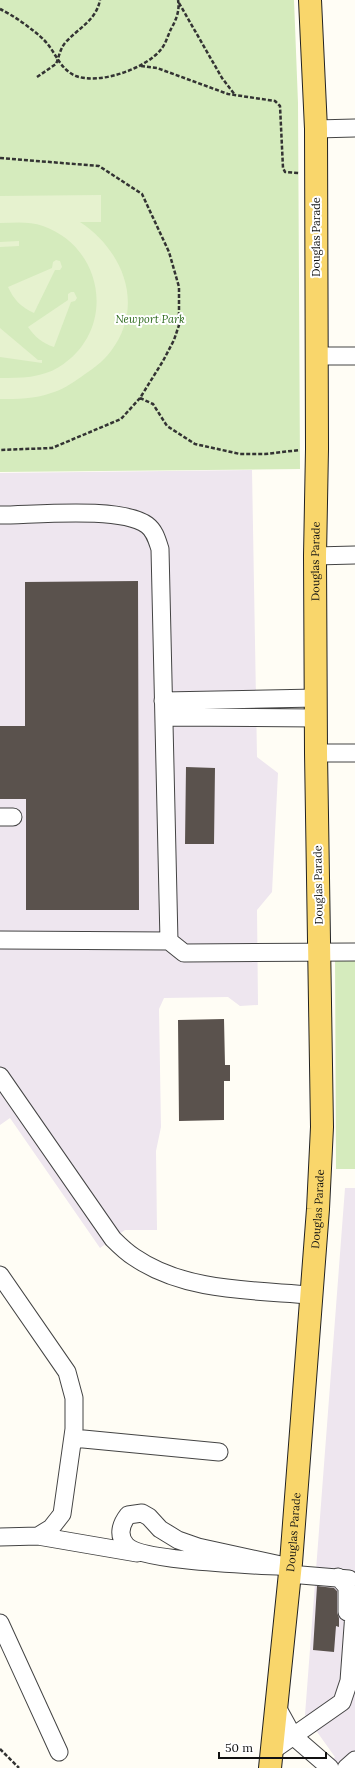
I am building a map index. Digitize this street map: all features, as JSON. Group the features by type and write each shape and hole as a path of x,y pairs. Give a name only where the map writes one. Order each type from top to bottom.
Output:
{"main road":[{"name":"Douglas Parade","path":"271,1760 290,1568 318,1209 322,1126 316,754 316,129 310,0"}],"street":[{"path":"316,129 355,128"},
{"path":"317,356 355,356"},
{"path":"0,515 96,514 130,517 147,525 156,536 160,549 169,941"},
{"path":"315,556 355,555"},
{"path":"164,709 316,708"},
{"path":"316,754 355,753"},
{"path":"0,940 169,941 184,953 258,954 355,952"},
{"path":"0,1076 113,1239 134,1257 170,1275 208,1286 311,1295"},
{"path":"0,1275 68,1375 73,1394 73,1438 62,1514 51,1528 38,1536"},
{"path":"73,1438 219,1452"},
{"path":"152,1556 135,1551 126,1546 121,1534 122,1524 128,1515 142,1514 172,1537 198,1547 290,1568"},
{"path":"0,1537 38,1536 152,1556 347,1572"},
{"path":"347,1572 350,1579 354,1583 355,1592"},
{"path":"347,1572 348,1698"},
{"path":"348,1698 355,1599"},
{"path":"0,1623 59,1752"},
{"path":"271,1760 293,1736 348,1698 355,1686"},
{"path":"277,1707 293,1736 330,1768"},
{"path":"346,1768 355,1760"}],"path":[{"path":"37,77 56,64 58,55 64,44 91,20 99,8 100,0"},
{"path":"0,9 45,41 57,61 68,72 78,77 100,78 119,74 141,66 153,58 163,48 178,16 178,1"},
{"path":"178,1 222,78 235,95"},
{"path":"141,66 157,68 235,95 276,101 280,106 283,168 285,172 301,173"},
{"path":"0,158 99,166 142,194 169,252 179,287 179,324 174,340 140,398 122,419 52,448 0,450"},
{"path":"140,398 153,404 167,426 195,444 240,454 265,454 283,451 317,449"},
{"path":"0,1749 19,1768"}],"shaded area":[{"path":"252,470 257,757 278,773 272,892 257,910 258,1005 240,1006 228,997 164,998 159,1009 161,1127 156,1151 157,1230 125,1230 100,1248 10,1118 0,1125 0,473"},
{"path":"345,1188 355,1188 355,1768 323,1768 335,1757 305,1715"}],"green space":[{"name":"Newport Park","path":"0,0 294,0 298,103 300,469 0,472"},
{"path":"101,195 101,222 80,222 95,234 108,248 118,264 125,280 128,298 127,316 121,334 111,351 104,359 77,380 55,392 32,398 0,399 0,378 38,375 52,371 78,352 90,333 96,312 96,291 91,271 80,252 64,237 38,224 0,223 0,196"},
{"path":"19,241 19,246 0,247 0,242"},
{"path":"56,260 60,261 62,267 60,270 55,270 34,313 18,303 8,287 52,268 53,262"},
{"path":"74,292 77,298 75,301 71,302 54,347 46,344 33,334 28,327 68,300 68,294"},
{"path":"0,328 38,360 42,360 42,363 0,357"},
{"path":"335,951 355,951 355,1169 336,1169"}],"building":[{"path":"138,581 139,910 26,910 26,799 0,799 0,726 25,726 25,582"},
{"path":"186,767 215,768 214,844 185,844"},
{"path":"224,1019 225,1065 230,1065 230,1081 224,1081 224,1120 179,1121 178,1020"},
{"path":"317,1586 334,1588 337,1591 339,1627 336,1626 334,1652 313,1650"}]}
